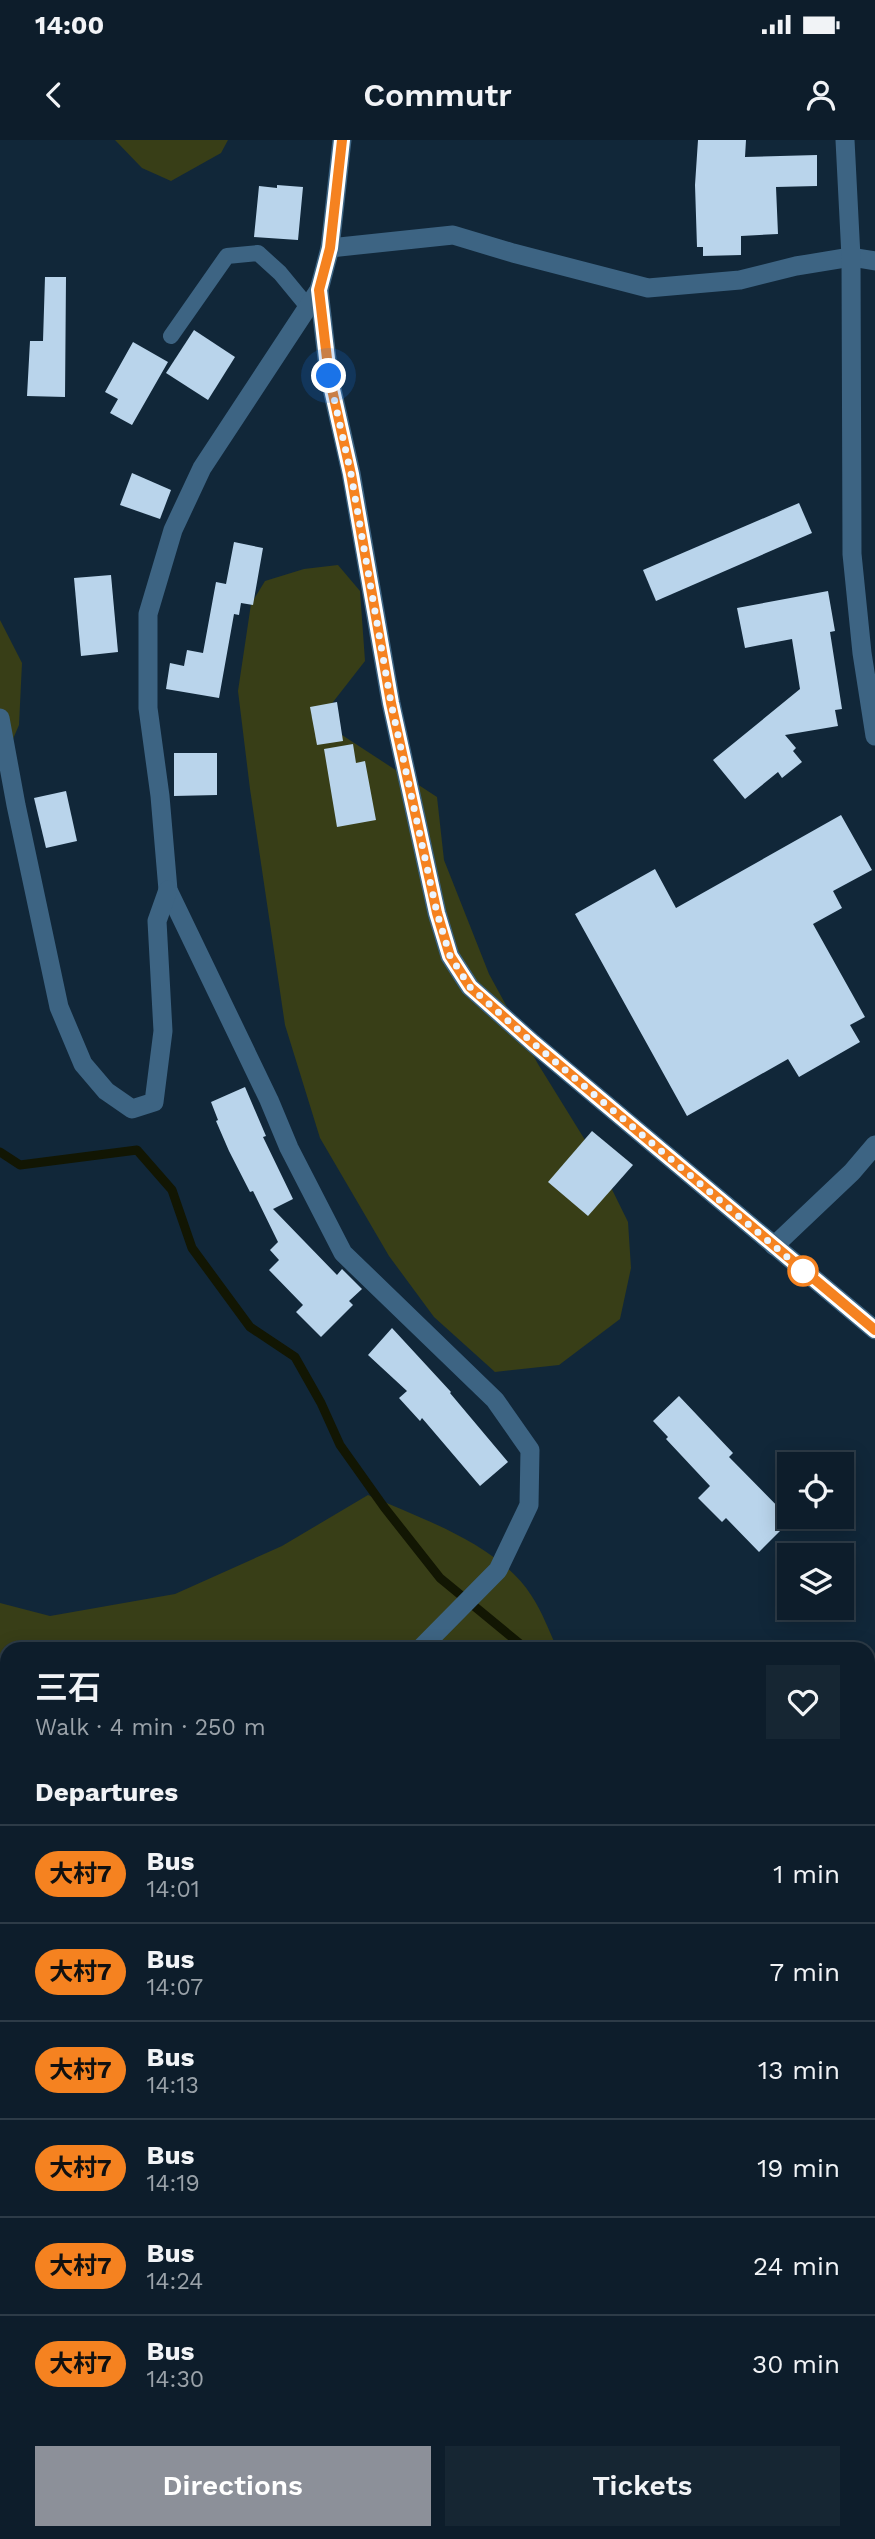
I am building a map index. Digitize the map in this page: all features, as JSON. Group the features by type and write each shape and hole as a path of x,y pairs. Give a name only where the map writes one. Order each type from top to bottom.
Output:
{"street":[{"path":"342,140 330,248 319,290 202,468 173,530 148,614 148,708 160,796 168,890 269,1100 289,1148 343,1253 495,1400 530,1450 529,1505 498,1570 427,1642"},
{"path":"845,140 851,257 852,554 862,653 875,736"},
{"path":"330,248 453,234 513,253 648,288 740,280 796,266 851,257 875,261"},
{"path":"319,290 329,376 351,474 391,703 437,913 450,956 470,987 533,1043 875,1330"},
{"path":"0,718 59,1007 83,1064 106,1091 132,1110 154,1102 163,1031 157,921 168,890"},
{"path":"774,1246 852,1172 875,1145"}],"lane":[{"path":"171,335 227,256 257,253 280,273 308,307"}],"green space":[{"path":"115,140 228,140 221,153 171,181 142,168"},
{"path":"338,565 360,591 365,661 319,720 437,797 444,860 489,974 538,1064 598,1161 628,1222 631,1268 620,1319 559,1365 495,1372 434,1317 389,1256 320,1138 285,1025 238,691 251,604 265,581 304,569"},
{"path":"0,620 22,663 19,725 0,769"},
{"path":"368,1495 457,1535 499,1561 517,1577 531,1595 554,1642 0,1642 0,1603 50,1616 175,1594 282,1546"}],"building":[{"path":"698,140 746,140 745,157 817,155 817,186 776,187 778,234 741,236 741,255 703,256 703,247 697,247 695,185"},
{"path":"277,185 303,187 298,240 254,237 259,186 277,188"},
{"path":"45,277 66,277 65,397 27,396 30,341 43,341"},
{"path":"194,330 235,357 208,400 166,373"},
{"path":"133,342 168,362 132,425 110,413 118,399 105,392"},
{"path":"132,473 171,490 160,519 120,505"},
{"path":"799,503 812,533 656,601 643,570"},
{"path":"234,542 263,548 253,605 241,603 239,615 234,614 219,698 166,689 170,663 184,666 187,650 203,653 216,582 226,584"},
{"path":"111,575 118,652 81,656 74,578"},
{"path":"828,591 835,631 830,632 842,709 835,710 838,726 785,735 796,748 793,751 802,762 782,778 778,772 745,799 713,760 800,689 792,639 745,648 737,608"},
{"path":"337,702 343,741 317,745 310,707"},
{"path":"353,744 356,763 365,761 376,820 337,827 324,749"},
{"path":"174,753 217,753 217,795 174,796"},
{"path":"66,791 77,841 46,848 34,798"},
{"path":"841,815 872,870 833,891 842,908 813,924 865,1017 850,1025 860,1042 799,1077 788,1059 687,1116 575,914 655,869 676,908"},
{"path":"245,1087 266,1136 263,1137 293,1199 273,1209 337,1275 342,1269 362,1289 349,1301 353,1305 321,1337 296,1312 303,1305 269,1270 279,1260 270,1250 278,1242 253,1191 250,1192 216,1121 218,1120 211,1102"},
{"path":"592,1131 633,1165 588,1216 548,1182"},
{"path":"392,1328 451,1392 508,1462 480,1486 422,1418 420,1421 399,1398 407,1391 368,1355"},
{"path":"679,1396 733,1453 729,1457 777,1506 777,1529 782,1529 759,1552 726,1518 722,1522 698,1498 710,1486 653,1421"}],"waterway":[{"path":"0,1152 20,1165 137,1150 172,1190 192,1248 250,1327 295,1357 321,1403 340,1445 384,1507 440,1578 518,1642"}],"bus line":[{"name":"大村7","path":"342,140 330,248 319,290 329,376 351,474 391,703 437,913 450,956 470,987 533,1043 875,1330"}],"route":[{"path":"329,376 351,474 391,703 437,913 450,956 470,987 805,1272 803,1271"}]}
